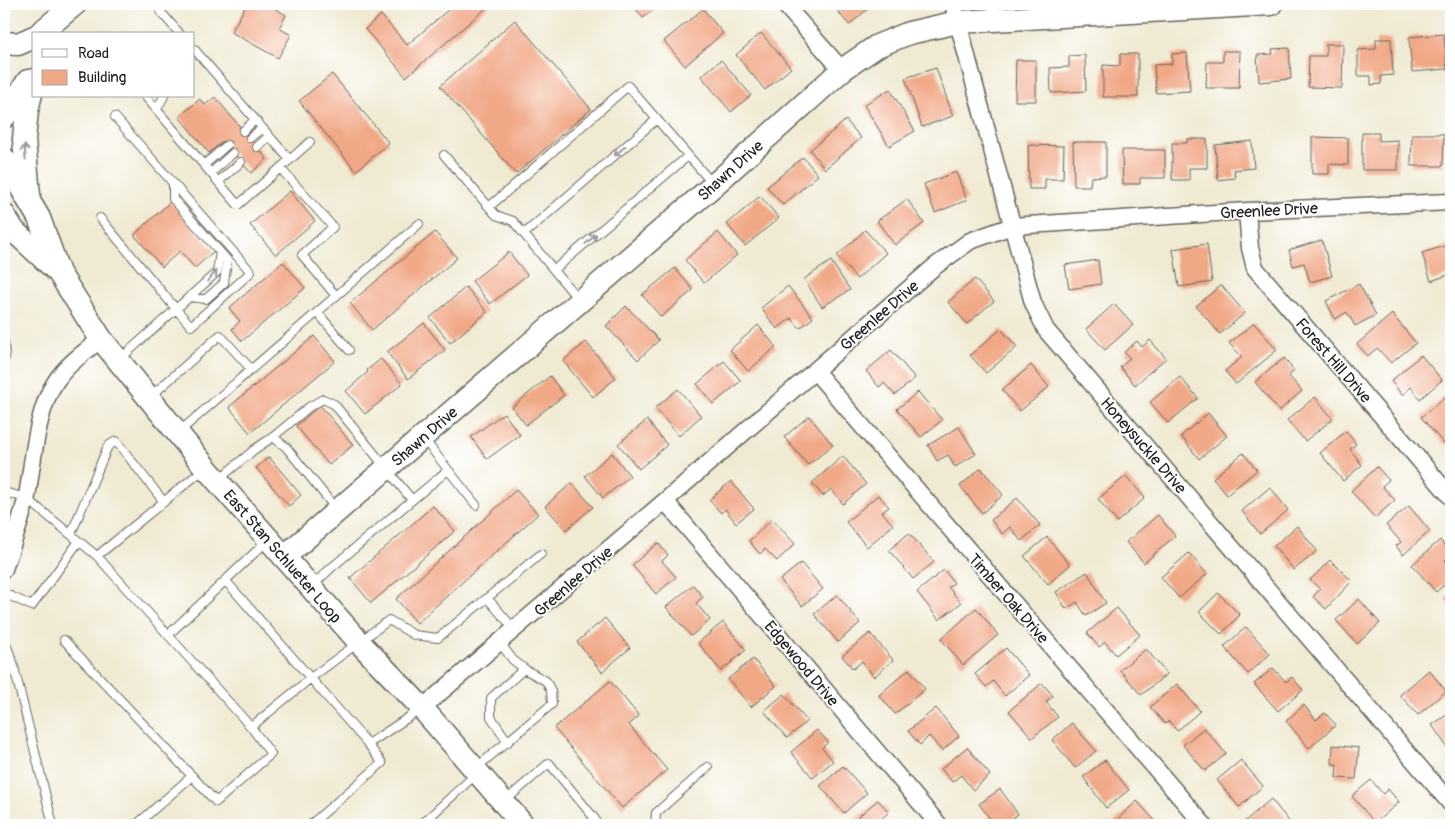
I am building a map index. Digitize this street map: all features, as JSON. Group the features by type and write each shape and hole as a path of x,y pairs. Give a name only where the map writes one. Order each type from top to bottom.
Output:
{"main road":[{"path":"41,32 75,4"},
{"path":"61,32 80,4"},
{"name":"Shawn Drive","path":"284,557 714,185 842,70 877,46 955,13 1271,4"},
{"path":"4,43 18,44 32,38"},
{"path":"4,117 32,76"},
{"path":"30,201 24,139 32,89"},
{"name":"East Stan Schlueter Loop","path":"4,159 39,218 59,273 101,339 211,474 359,642 422,708 523,825"},
{"name":"East Stan Schlueter Loop","path":"7,225 59,273"}],"street":[{"path":"784,4 842,70"},
{"name":"Honeysuckle Drive","path":"955,13 1033,303 1046,330 1451,804"},
{"name":"Greenlee Drive","path":"422,708 665,502 941,262 970,241 1012,226 1246,211 1451,202"},
{"name":"Forest Hill Drive","path":"1246,211 1250,248 1255,268 1451,497"},
{"path":"4,569 26,498 43,409 55,381 70,365 101,339"},
{"name":"Timber Oak Drive","path":"815,371 1204,825"},
{"name":"Edgewood Drive","path":"665,502 939,825"}],"lane":[{"path":"160,11 178,32"},
{"path":"195,50 290,160"},
{"path":"489,206 628,86 714,185"},
{"path":"147,98 238,205 310,142"},
{"path":"157,109 163,98"},
{"path":"100,218 191,326 251,272 115,117"},
{"path":"524,234 657,119"},
{"path":"243,131 255,120"},
{"path":"250,138 262,128"},
{"path":"257,146 269,136"},
{"path":"204,166 227,145"},
{"path":"211,173 233,153"},
{"path":"444,156 496,214 513,221 580,301"},
{"path":"554,270 688,156"},
{"path":"218,182 241,162"},
{"path":"280,168 333,228 302,255 336,296"},
{"path":"173,184 173,199 227,260 224,283 206,299 189,297"},
{"path":"177,433 419,224"},
{"path":"118,360 217,272 220,252"},
{"path":"317,312 350,350"},
{"path":"149,398 220,335 251,369"},
{"path":"4,342 4,360"},
{"path":"97,556 164,502 273,437 309,407 323,398 334,404 412,500"},
{"path":"273,437 286,447 338,510"},
{"path":"422,438 476,505"},
{"path":"71,534 108,446 116,441 164,502"},
{"path":"311,588 331,568 448,470"},
{"path":"4,492 26,498 97,556 272,754 216,802 64,640"},
{"path":"168,635 268,539"},
{"path":"4,594 32,606 79,541"},
{"path":"251,728 312,678 389,620 414,635 438,638 541,554"},
{"path":"226,580 312,678 382,763 310,825"},
{"path":"488,599 515,630"},
{"path":"4,640 12,659 53,825"},
{"path":"421,825 476,771 552,704 551,691 546,681 524,669 513,660 500,643"},
{"path":"508,742 491,717 491,698 524,669"},
{"path":"368,744 422,708"},
{"path":"503,803 549,763 595,819 588,825"},
{"path":"655,825 656,813 708,767"},
{"path":"136,825 192,776"}],"building":[{"path":"247,4 267,4 286,15 279,28 291,35 278,58 231,32"},
{"path":"455,4 491,4 406,77 365,29 381,15 407,45"},
{"path":"632,4 660,4 643,18"},
{"path":"832,4 866,4 869,8 849,25"},
{"path":"703,9 723,33 685,66 664,41"},
{"path":"515,20 591,109 516,174 440,86"},
{"path":"761,33 791,68 765,90 736,55"},
{"path":"1444,34 1447,69 1412,72 1409,37"},
{"path":"1376,39 1391,39 1393,75 1381,76 1381,84 1371,85 1371,76 1358,76 1358,50 1376,49"},
{"path":"1326,44 1343,44 1342,88 1308,87 1309,56 1326,56"},
{"path":"1289,48 1291,79 1259,82 1257,55 1273,54 1272,49"},
{"path":"1223,51 1240,51 1239,88 1206,88 1207,62 1223,62"},
{"path":"1187,53 1190,91 1156,93 1154,65 1172,64 1172,54"},
{"path":"1120,54 1138,54 1138,97 1103,97 1103,65 1120,66"},
{"path":"1085,55 1086,91 1051,93 1050,68 1069,67 1069,56"},
{"path":"721,60 751,95 731,112 701,76"},
{"path":"1016,60 1036,60 1036,101 1015,101"},
{"path":"936,68 953,116 922,127 905,78"},
{"path":"332,74 389,143 356,171 299,101"},
{"path":"890,89 915,131 889,146 864,105"},
{"path":"215,97 267,159 251,173 223,141 209,153 179,117 200,99 205,105"},
{"path":"846,120 861,138 825,169 810,150"},
{"path":"1362,133 1379,133 1379,141 1398,140 1398,170 1362,170"},
{"path":"1412,134 1444,134 1443,166 1411,166"},
{"path":"1312,137 1348,138 1348,165 1329,164 1329,174 1312,174"},
{"path":"1187,139 1207,139 1207,168 1189,168 1189,180 1172,180 1172,143 1187,143"},
{"path":"1252,141 1254,168 1234,170 1235,178 1218,180 1215,145"},
{"path":"1073,142 1106,142 1106,176 1091,177 1090,186 1074,186"},
{"path":"1028,145 1064,146 1063,179 1045,179 1045,189 1029,189"},
{"path":"1122,150 1165,150 1165,178 1140,178 1140,184 1123,184"},
{"path":"803,157 818,175 783,205 767,187"},
{"path":"956,172 967,200 935,213 924,184"},
{"path":"290,191 315,221 276,255 250,225"},
{"path":"760,196 779,218 745,246 727,224"},
{"path":"907,199 924,223 895,245 877,221"},
{"path":"170,202 214,251 195,268 180,251 162,267 134,235"},
{"path":"865,230 886,253 857,279 837,256"},
{"path":"435,232 457,258 372,330 350,303"},
{"path":"718,232 737,255 704,283 685,260"},
{"path":"1322,240 1332,276 1310,282 1304,263 1293,266 1289,250"},
{"path":"1207,244 1212,282 1179,287 1173,249"},
{"path":"1451,244 1451,274 1431,281 1422,253"},
{"path":"509,252 527,275 490,304 472,281"},
{"path":"1098,260 1101,284 1069,289 1065,265"},
{"path":"831,261 850,290 822,307 804,279"},
{"path":"283,262 305,288 242,341 232,329 240,321 229,308"},
{"path":"675,268 693,290 661,317 642,295"},
{"path":"975,279 994,301 967,324 948,302"},
{"path":"1359,284 1376,315 1355,326 1347,312 1335,319 1326,301"},
{"path":"1221,285 1245,313 1220,334 1196,306"},
{"path":"788,286 813,318 800,328 791,318 777,329 761,308"},
{"path":"466,287 487,312 450,343 430,318"},
{"path":"1114,304 1133,325 1105,350 1086,329"},
{"path":"626,306 659,340 638,360 606,326"},
{"path":"1392,314 1416,343 1391,363 1377,348 1368,356 1357,344"},
{"path":"424,323 445,350 408,379 387,352"},
{"path":"1254,323 1277,350 1236,384 1225,371 1242,357 1229,343"},
{"path":"758,325 776,347 748,371 730,350"},
{"path":"1001,329 1017,347 986,373 970,355"},
{"path":"314,336 335,361 250,433 229,407"},
{"path":"1150,340 1166,358 1135,385 1120,367 1130,358 1124,352 1137,341 1142,347"},
{"path":"586,342 616,378 593,397 563,361"},
{"path":"891,350 915,378 895,395 884,383 879,387 866,371"},
{"path":"1421,355 1442,380 1420,399 1411,387 1402,395 1391,381"},
{"path":"1284,358 1294,371 1289,376 1302,391 1279,411 1255,382"},
{"path":"381,359 402,384 365,414 346,391"},
{"path":"724,361 741,381 713,404 697,384"},
{"path":"1031,365 1049,387 1020,411 1002,390"},
{"path":"550,376 564,395 526,425 512,407"},
{"path":"1180,377 1198,398 1168,423 1150,402"},
{"path":"678,389 701,416 679,436 655,408"},
{"path":"918,392 942,420 921,437 897,409"},
{"path":"1446,396 1451,403 1451,438 1444,444 1421,417"},
{"path":"1315,397 1333,419 1305,441 1287,420"},
{"path":"320,405 353,445 329,465 296,426"},
{"path":"504,413 520,435 487,459 471,437"},
{"path":"1208,413 1227,436 1199,459 1181,436"},
{"path":"809,416 833,445 808,465 784,437"},
{"path":"647,420 667,445 639,469 618,444"},
{"path":"959,427 976,454 955,467 948,455 937,461 928,445"},
{"path":"1346,431 1356,444 1350,449 1362,465 1343,481 1320,453"},
{"path":"612,453 630,476 603,498 585,476"},
{"path":"1243,453 1257,470 1227,495 1213,478"},
{"path":"843,456 866,484 843,504 831,489 823,496 812,483"},
{"path":"269,457 301,495 289,506 256,468"},
{"path":"1377,467 1389,480 1382,486 1395,500 1375,518 1351,491"},
{"path":"981,468 1003,495 982,513 960,486"},
{"path":"1126,476 1145,498 1117,522 1098,499"},
{"path":"731,481 754,509 736,523 725,509 721,513 709,500"},
{"path":"572,483 593,507 566,530 545,506"},
{"path":"1270,487 1288,510 1260,534 1242,511"},
{"path":"516,490 538,514 417,623 396,599"},
{"path":"878,495 889,507 882,512 893,525 867,547 846,522"},
{"path":"1017,498 1040,525 1021,541 1010,527 1002,534 991,520"},
{"path":"433,506 455,531 371,603 350,578"},
{"path":"1409,506 1430,531 1403,555 1396,546 1401,542 1386,525"},
{"path":"1158,515 1175,536 1144,563 1126,542"},
{"path":"772,519 795,544 777,561 765,549 760,554 749,541"},
{"path":"1297,526 1317,551 1294,570 1274,546"},
{"path":"909,533 934,562 913,579 889,550"},
{"path":"1047,537 1070,565 1048,584 1024,556"},
{"path":"1440,540 1451,554 1445,560 1451,567 1451,579 1436,592 1412,565"},
{"path":"658,543 668,555 662,561 676,577 656,594 632,565"},
{"path":"1189,553 1207,574 1179,598 1161,577"},
{"path":"1330,560 1352,581 1326,609 1313,597 1320,589 1310,580"},
{"path":"801,563 823,589 802,606 780,580"},
{"path":"944,570 954,583 948,587 961,603 939,620 917,592"},
{"path":"1087,572 1106,603 1086,616 1077,602 1066,609 1056,592"},
{"path":"693,585 703,597 696,603 710,620 691,636 666,607"},
{"path":"1218,593 1240,615 1221,634 1199,612"},
{"path":"1451,594 1451,607 1445,599"},
{"path":"837,595 860,623 838,642 814,614"},
{"path":"1359,599 1380,623 1357,644 1336,620"},
{"path":"976,608 998,635 963,665 941,639"},
{"path":"1117,608 1140,635 1116,655 1105,642 1099,647 1087,633"},
{"path":"605,618 630,648 602,672 577,642"},
{"path":"723,622 746,650 721,671 698,643"},
{"path":"1246,627 1270,654 1248,674 1224,647"},
{"path":"870,633 893,660 874,677 862,661 853,669 842,656"},
{"path":"1006,648 1029,675 1005,696 993,681 986,687 975,674"},
{"path":"1146,649 1167,674 1141,695 1120,670"},
{"path":"753,659 776,686 751,707 728,679"},
{"path":"1273,668 1286,682 1292,677 1303,690 1278,711 1254,684"},
{"path":"909,669 925,689 895,714 879,695"},
{"path":"1429,670 1446,691 1418,715 1400,695"},
{"path":"610,681 639,716 629,725 667,770 622,808 554,728"},
{"path":"1042,683 1053,696 1046,702 1058,717 1032,738 1009,711"},
{"path":"1177,684 1200,711 1177,731 1169,721 1165,724 1150,707"},
{"path":"784,694 807,721 787,738 764,711"},
{"path":"1304,705 1316,720 1325,713 1336,725 1309,748 1286,721"},
{"path":"936,708 959,736 942,751 929,736 920,745 908,731"},
{"path":"1451,712 1451,753 1432,725"},
{"path":"1072,723 1096,751 1075,768 1052,740"},
{"path":"1204,728 1226,754 1205,771 1183,745"},
{"path":"817,730 828,742 822,748 833,761 813,778 791,752"},
{"path":"1333,745 1359,748 1356,779 1336,778 1337,764 1332,764"},
{"path":"967,747 990,775 973,790 961,775 952,782 941,769"},
{"path":"1105,760 1129,790 1106,808 1083,777"},
{"path":"1241,760 1263,786 1239,807 1217,780"},
{"path":"843,766 867,793 844,813 820,786"},
{"path":"1371,780 1383,794 1388,789 1399,802 1375,823 1352,796"},
{"path":"1000,789 1018,814 1004,825 995,825 979,804"},
{"path":"1271,799 1292,825 1247,825 1244,822"},
{"path":"878,800 889,812 880,820 884,825 848,825"},
{"path":"1137,801 1159,825 1111,825"}]}
